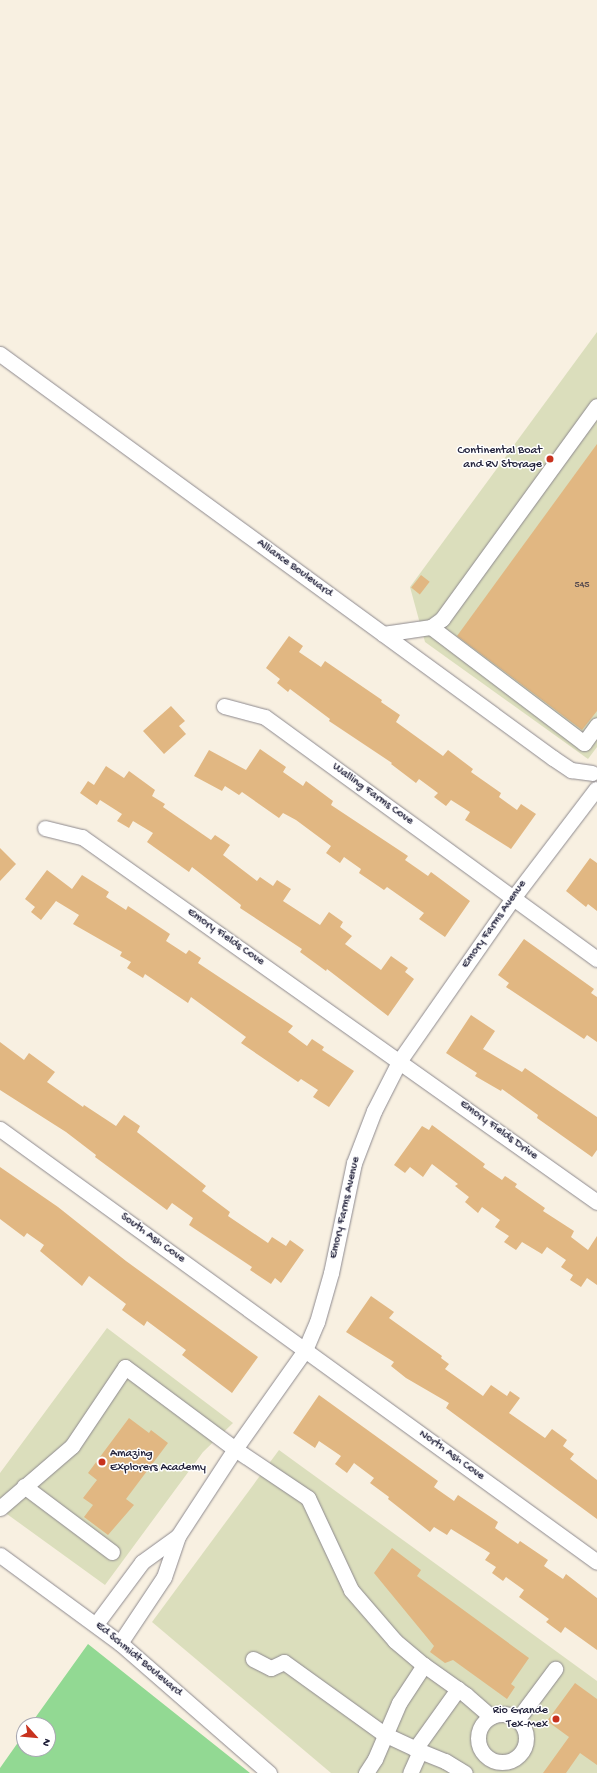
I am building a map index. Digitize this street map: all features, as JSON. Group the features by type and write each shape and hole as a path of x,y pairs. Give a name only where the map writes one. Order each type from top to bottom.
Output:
{"street":[{"name":"Alliance Boulevard","path":"0,354 553,758 571,770 594,769"},
{"path":"383,634 431,627 442,619 597,406"},
{"path":"431,627 584,743 597,725"},
{"name":"Walling Farms Cove","path":"224,706 265,717 597,959"},
{"path":"594,769 596,790"},
{"name":"Emory Farms Avenue","path":"120,1643 164,1577 178,1536 235,1449 305,1350 317,1322 331,1273 354,1163 374,1111 400,1060 513,898 596,790"},
{"name":"Emory Fields Cove","path":"45,828 82,836 400,1060"},
{"name":"Emory Fields Drive","path":"400,1060 597,1202"},
{"name":"South Ash Cove","path":"0,1129 305,1350"},
{"name":"North Ash Cove","path":"305,1350 597,1562"},
{"path":"0,1508 24,1486 42,1474 72,1446 125,1367 235,1449 308,1498 350,1590 395,1641 424,1665 458,1689 491,1718"},
{"path":"24,1486 112,1552"},
{"name":"Emory Farms Avenue","path":"96,1624 142,1562 178,1536"},
{"name":"Ed Schmidt Boulevard","path":"0,1555 120,1643 269,1773"},
{"path":"253,1659 271,1668 284,1662 384,1734 418,1750 445,1760 465,1773"},
{"path":"366,1773 375,1759 384,1734 399,1703 424,1665"},
{"path":"517,1720 556,1669"},
{"path":"410,1773 418,1750 458,1689"},
{"path":"503,1714 517,1720 526,1733 526,1741 520,1755 509,1767 490,1759 480,1748 479,1732 491,1718 503,1714"}],"shaded area":[{"name":"Continental Boat and RV Storage","path":"597,332 597,747 588,759 425,642 410,587"},
{"name":"Amazing Explorers Academy","path":"107,1328 233,1423 203,1452 105,1585 0,1509 0,1473"},
{"path":"279,1450 597,1681 597,1773 331,1773 152,1622"}],"green space":[{"path":"88,1644 250,1773 0,1773 0,1768 16,1745 16,1757 56,1757 56,1717 36,1717"}],"building":[{"path":"597,444 597,711 582,730 457,636"},
{"path":"421,575 430,582 420,594 411,588"},
{"path":"289,636 303,646 299,652 321,667 325,661 382,700 381,702 400,715 396,722 443,756 448,750 473,769 471,772 501,793 499,797 517,810 521,804 536,814 511,849 465,820 470,812 451,800 446,806 434,797 438,793 419,779 416,783 391,764 392,763 329,721 330,719 290,689 288,692 277,683 280,679 266,668"},
{"path":"171,706 185,721 179,726 186,734 164,754 143,731"},
{"path":"260,749 286,767 283,772 303,786 306,781 333,801 331,805 408,856 405,860 428,876 431,872 470,901 445,937 419,919 424,913 387,887 384,890 359,873 361,869 344,857 340,863 326,853 331,846 296,820 283,813 279,818 242,792 239,795 225,786 222,791 194,776 209,750 246,770"},
{"path":"106,766 124,778 129,771 155,790 152,796 165,804 163,807 211,840 215,835 230,845 223,855 257,881 260,877 273,886 277,880 291,889 283,901 320,925 329,912 343,922 340,927 352,936 345,944 381,970 391,956 408,968 405,972 414,979 388,1016 327,969 326,971 300,952 302,949 240,908 241,905 192,867 189,872 147,842 153,833 133,821 129,828 117,821 122,814 100,800 97,805 80,793 88,781 94,785"},
{"path":"0,848 16,864 0,881"},
{"path":"590,858 597,863 597,911 588,904 586,907 566,891"},
{"path":"47,870 72,889 82,875 109,892 106,897 126,910 128,906 170,934 166,941 186,954 189,950 201,958 198,963 293,1026 288,1032 307,1046 312,1039 324,1047 322,1050 354,1071 329,1107 313,1097 318,1090 301,1079 298,1082 241,1043 246,1037 191,997 188,1003 145,974 143,978 127,968 131,962 120,956 122,952 73,924 79,915 56,901 41,920 31,912 35,907 25,899"},
{"path":"524,939 594,989 591,993 597,997 597,1042 587,1035 584,1039 506,987 509,983 498,975"},
{"path":"471,1015 495,1031 483,1049 522,1072 525,1068 597,1117 597,1150 592,1157 537,1118 538,1115 502,1089 501,1091 475,1076 477,1073 446,1053"},
{"path":"0,1042 24,1060 29,1053 55,1072 47,1082 83,1107 84,1105 116,1126 124,1115 140,1126 137,1132 206,1186 202,1191 230,1212 228,1216 268,1243 272,1237 286,1246 290,1240 304,1250 281,1283 275,1278 271,1284 250,1270 252,1267 189,1225 193,1218 172,1203 167,1210 95,1157 96,1155 66,1132 0,1090"},
{"path":"432,1125 485,1164 483,1167 502,1180 505,1176 517,1184 515,1187 545,1208 543,1211 574,1231 571,1237 588,1250 597,1236 597,1285 587,1278 581,1287 570,1280 573,1275 561,1267 566,1260 547,1247 542,1254 522,1242 516,1250 504,1242 509,1236 495,1227 500,1220 482,1207 478,1213 465,1202 469,1197 455,1186 458,1184 432,1164 423,1177 410,1167 405,1173 394,1165 422,1126 429,1130"},
{"path":"0,1167 58,1207 126,1261 258,1357 232,1393 182,1355 186,1350 147,1321 144,1326 122,1310 126,1304 89,1276 82,1286 40,1251 44,1245 27,1233 24,1237 0,1219"},
{"path":"371,1296 394,1312 389,1318 442,1356 441,1358 449,1364 445,1369 483,1396 491,1385 507,1396 510,1391 520,1398 509,1413 545,1438 552,1429 567,1440 563,1446 574,1454 570,1459 597,1480 597,1519 446,1408 449,1403 406,1378 391,1366 394,1362 346,1332"},
{"path":"319,1395 438,1481 434,1487 454,1501 458,1495 498,1522 495,1528 518,1544 520,1541 548,1560 544,1566 563,1579 566,1574 597,1598 597,1650 565,1627 561,1633 546,1622 549,1619 519,1597 524,1590 506,1577 503,1581 492,1573 496,1567 485,1560 490,1553 451,1529 447,1535 434,1527 430,1532 370,1483 374,1478 354,1463 347,1473 335,1464 341,1456 319,1441 315,1448 293,1433"},
{"path":"129,1418 149,1433 151,1430 168,1443 126,1499 134,1505 108,1535 84,1517 93,1505 83,1498 97,1480 88,1473"},
{"path":"392,1548 421,1570 417,1576 529,1658 511,1684 515,1687 507,1699 453,1660 445,1663 430,1652 434,1646 374,1573"},
{"path":"575,1683 597,1699 597,1765 580,1753 566,1773 543,1773 569,1737 547,1721"}],"place":[{"name":"Continental Boat and RV Storage","path":"550,459"},
{"name":"Amazing Explorers Academy","path":"102,1462"},
{"name":"Rio Grande Tex-Mex","path":"556,1719"}]}
